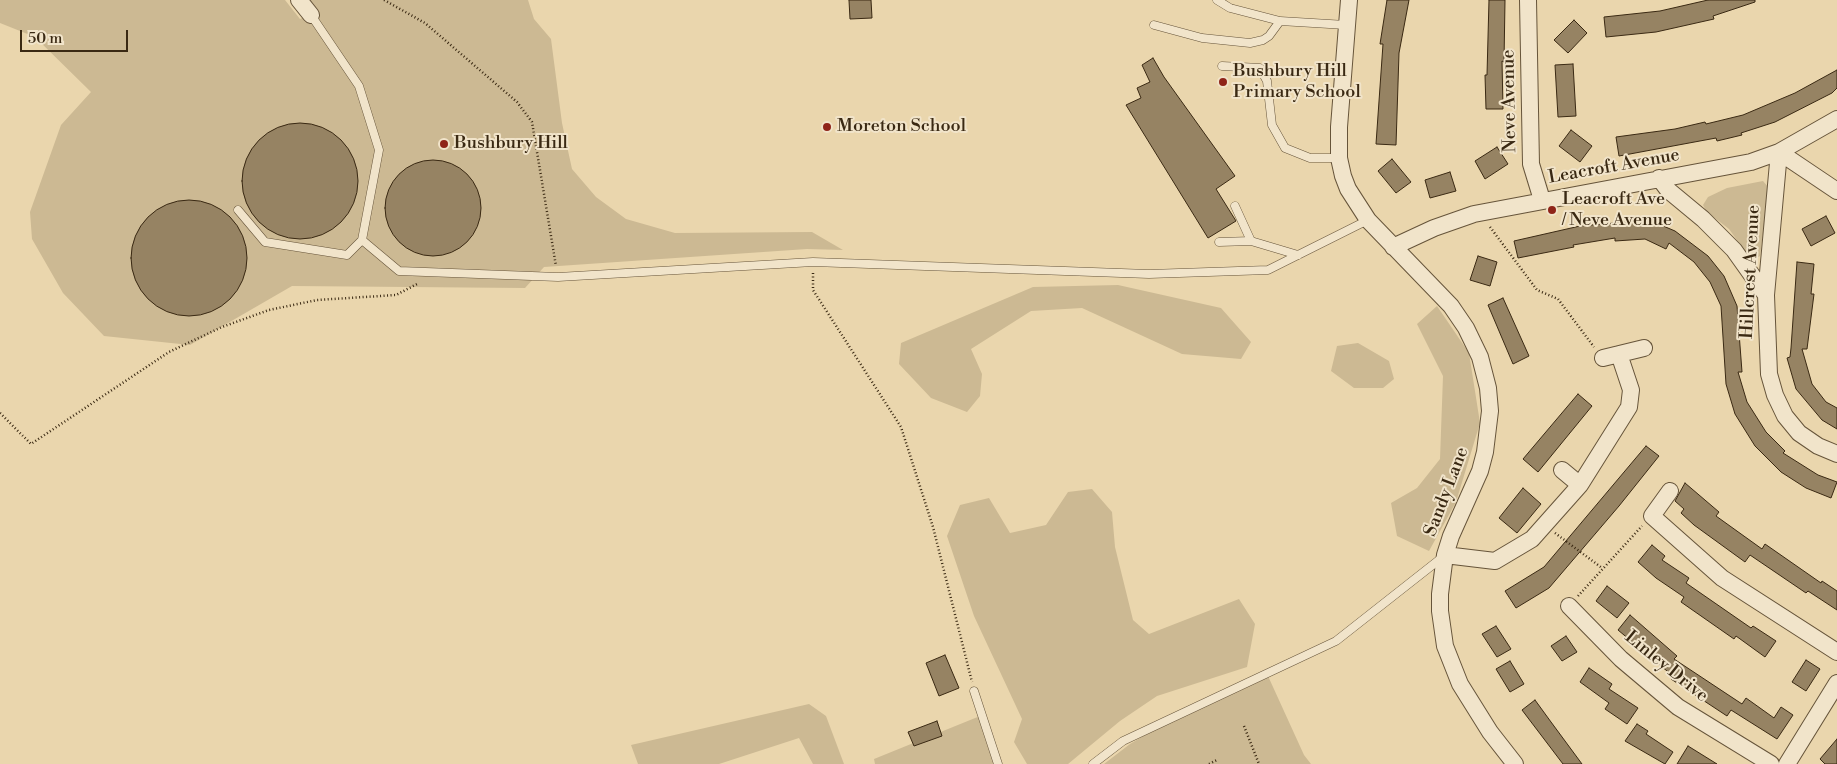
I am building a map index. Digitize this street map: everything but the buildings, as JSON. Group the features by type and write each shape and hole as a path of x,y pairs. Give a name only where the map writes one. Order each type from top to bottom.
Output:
{"street":[{"path":"299,0 311,16"},
{"name":"Sandy Lane","path":"1348,0 1339,158 1348,189 1368,220 1451,306 1466,328 1480,357 1488,388 1490,410 1485,452 1480,471 1451,536 1445,555 1440,594 1440,612 1445,646 1451,664 1474,708 1515,764"},
{"name":"Neve Avenue","path":"1528,0 1531,164 1542,200"},
{"name":"Leacroft Avenue","path":"1393,247 1434,228 1480,212 1660,178 1725,168 1779,152 1837,119"},
{"path":"1779,152 1837,192"},
{"name":"Hillcrest Avenue","path":"1779,152 1766,295 1769,374 1775,395 1785,416 1799,433 1818,446 1837,454"},
{"path":"1660,178 1668,190 1703,219 1734,250 1766,295"},
{"path":"1603,358 1644,348"},
{"path":"1445,555 1495,561 1532,539 1580,485 1629,407 1631,390 1619,354"},
{"path":"1562,470 1580,485"},
{"path":"1670,491 1652,516 1722,578 1837,652"},
{"name":"Linley Drive","path":"1569,606 1621,659 1678,707 1771,764"},
{"path":"1787,764 1837,683"}],"lane":[{"path":"1217,0 1230,8 1280,21 1346,25"},
{"path":"238,210 264,242 347,255 362,240 378,150 359,86 311,16"},
{"path":"1154,25 1202,38 1250,43 1270,36 1280,21"},
{"path":"1222,66 1260,68 1267,81 1272,125 1285,148 1310,158 1339,158"},
{"path":"1235,206 1251,241"},
{"path":"362,240 399,272 558,277 813,262 1149,274 1268,270 1368,220"},
{"path":"1219,242 1251,241 1298,255"},
{"path":"1093,764 1123,741 1336,641 1445,555"},
{"path":"974,691 998,764"}],"path":[{"path":"384,0 426,23 517,102 532,122 558,277"},
{"path":"1480,212 1537,290 1558,299 1603,358"},
{"path":"813,262 813,290 902,427 933,527 974,691"},
{"path":"0,413 31,444 170,352 222,327 269,310 317,300 396,295 440,273"},
{"path":"1569,606 1602,568 1652,516"},
{"path":"1568,542 1602,568"},
{"path":"1244,726 1258,764"},
{"path":"1209,764 1217,760"}],"shaded area":[{"path":"0,0 285,0 300,19 315,12 306,0 528,0 534,19 551,39 562,123 572,169 596,197 626,219 675,233 812,232 843,250 807,249 544,267 525,288 292,286 190,345 104,336 63,293 32,239 30,212 61,125 91,92 35,37 0,23"},
{"path":"1763,181 1769,188 1760,256 1752,261 1729,229 1707,212 1703,205 1708,197 1727,188"},
{"path":"1118,285 1221,308 1251,342 1241,359 1182,354 1082,308 1031,311 971,349 982,374 980,396 967,412 931,398 899,364 901,343 1033,287"},
{"path":"1437,306 1469,353 1480,423 1456,502 1429,551 1397,536 1391,503 1417,488 1440,459 1443,376 1417,324"},
{"path":"1358,343 1389,361 1394,379 1383,388 1354,388 1331,371 1337,346"},
{"path":"1092,489 1112,512 1115,547 1133,620 1149,634 1239,599 1255,624 1247,667 1157,696 1120,721 1068,764 1027,764 1014,742 1022,719 974,616 947,536 960,505 989,498 1010,533 1046,525 1068,492"},
{"path":"1268,676 1304,755 1311,764 1104,764 1130,744 1165,723"},
{"path":"809,704 826,716 844,764 813,764 799,738 719,764 638,764 631,745"},
{"path":"985,714 1002,764 875,764 874,759"}],"place":[{"name":"Bushbury Hill Primary School","path":"1223,82"},
{"name":"Moreton School","path":"827,127"},
{"name":"Bushbury Hill","path":"444,144"},
{"name":"Leacroft Ave / Neve Avenue","path":"1552,210"}]}
